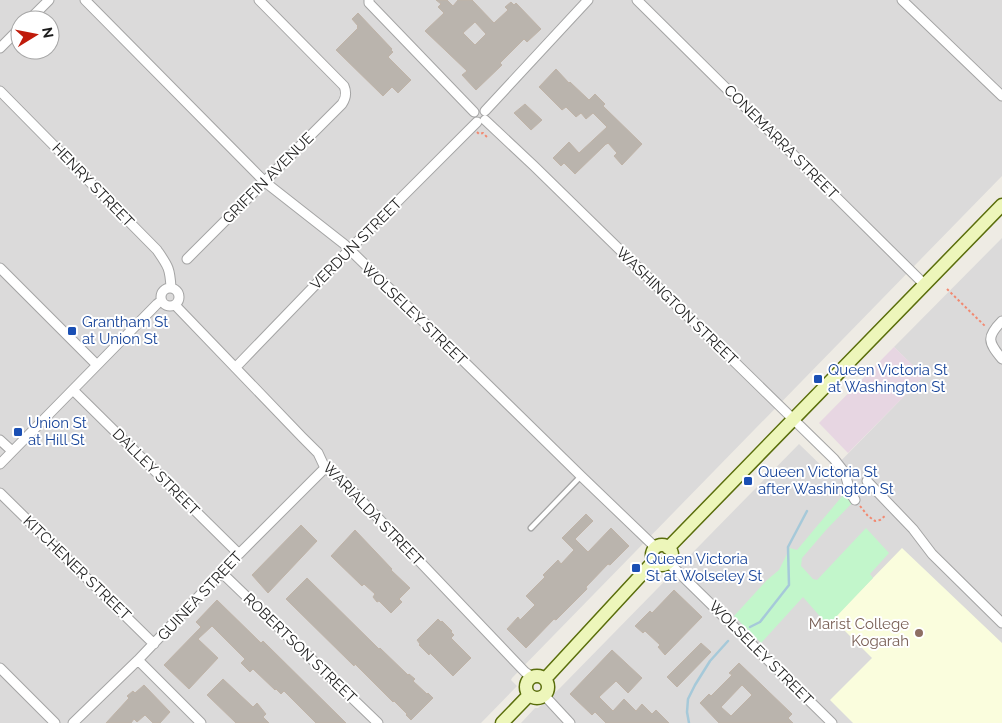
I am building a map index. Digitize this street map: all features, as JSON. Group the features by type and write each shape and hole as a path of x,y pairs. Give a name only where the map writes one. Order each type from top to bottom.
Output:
{"main road":[{"path":"662,548 670,550 671,555 668,562 660,564 652,558 652,553 662,548 793,420 1002,205"},
{"path":"545,679 654,560"},
{"path":"539,676 545,679 548,686 548,690 540,698 536,698 527,692 526,685 532,677 539,676"},
{"path":"502,723 530,695"}],"street":[{"path":"39,10 49,0"},
{"name":"WOLSELEY STREET","path":"85,0 265,182 344,244 581,476 662,548"},
{"name":"GRIFFIN AVENUE","path":"187,259 342,104 346,95 344,86 259,0"},
{"path":"369,0 373,8 474,112 478,108 482,109 482,118"},
{"name":"VERDUN STREET","path":"236,367 349,250 482,118 588,0"},
{"name":"CONEMARRA STREET","path":"637,0 924,284"},
{"path":"902,0 1002,96"},
{"path":"0,48 10,38"},
{"name":"HENRY STREET","path":"0,91 157,250 170,271 171,288"},
{"name":"WASHINGTON STREET","path":"482,118 534,166 846,473 850,492 855,500"},
{"path":"0,268 97,365"},
{"path":"168,288 176,290 179,295 179,300 175,305 166,306 162,301 163,290 168,288"},
{"path":"0,464 162,301"},
{"name":"WARIALDA STREET","path":"175,305 318,453 325,468 340,478 525,672 532,677"},
{"path":"1002,321 989,331 991,344 1002,359"},
{"name":"DALLEY STREET","path":"73,390 240,554"},
{"path":"0,440 12,452"},
{"name":"GUINEA STREET","path":"73,723 154,644 325,468"},
{"path":"867,481 914,529 932,554 1002,623"},
{"name":"KITCHENER STREET","path":"0,492 154,644"},
{"name":"WOLSELEY STREET","path":"668,562 832,723"},
{"name":"ROBERTSON STREET","path":"222,573 378,723"},
{"path":"138,660 201,723"},
{"path":"0,668 55,723"},
{"path":"544,695 570,723"}],"lane":[{"path":"531,528 581,476"}],"path":[{"path":"479,134 483,133 487,137"},
{"path":"947,289 989,331"},
{"path":"855,500 868,516 875,521 880,520 893,508"}],"shaded area":[{"path":"0,0 1002,0 1002,176 512,678 511,680 517,686 481,723 0,723"},
{"path":"1002,238 1002,723 521,723 535,708 538,708 560,688 799,444 829,473 924,376 894,347"},
{"path":"894,347 924,376 848,453 819,423"},
{"name":"Marist College Kogarah","path":"902,548 1002,643 1002,723 853,723 830,700 872,658 833,619"}],"green space":[{"path":"849,488 855,500 802,558 801,566 813,579 817,580 866,528 889,553 870,574 873,578 834,619 837,623 831,629 803,597 761,643 734,616 767,580 779,570 790,548 797,550"}],"building":[{"path":"436,0 447,0 453,6 458,0 472,0 494,23 508,10 505,7 511,2 514,5 516,3 541,29 527,42 524,39 500,63 502,65 476,90 462,75 467,71 425,31 444,13 438,7 441,4","holes":["475,22 486,34 475,45 463,33"]},
{"path":"358,13 392,49 393,52 388,57 411,80 398,93 392,87 383,96 336,50 358,28 352,19"},
{"path":"556,69 589,100 595,94 605,104 603,106 642,144 622,165 614,156 617,153 608,143 575,174 564,163 561,166 553,158 569,142 579,153 607,127 593,113 586,119 581,113 576,117 566,107 562,110 539,87"},
{"path":"525,104 542,120 531,130 514,113"},
{"path":"586,514 593,521 575,539 588,552 611,528 629,546 610,565 608,564 586,587 587,589 526,648 507,629 518,617 520,620 535,605 526,596 545,577 543,575 558,560 561,564 574,550 562,538"},
{"path":"301,525 317,541 268,593 252,575"},
{"path":"355,530 410,588 399,599 402,602 391,613 379,601 377,602 373,597 375,594 364,584 362,586 331,556"},
{"path":"307,578 379,649 415,679 413,681 433,698 411,720 394,701 355,664 354,666 286,599"},
{"path":"674,590 702,617 665,655 658,647 660,645 645,631 643,633 635,626 650,611 652,613"},
{"path":"217,600 261,643 263,641 346,723 316,723 284,691 281,694 275,690 253,669 250,672 241,663 245,659 212,626 198,639 218,658 189,689 164,665 201,627 196,622"},
{"path":"438,619 452,631 454,635 451,638 471,658 453,676 419,645 417,640"},
{"path":"701,643 711,652 677,687 667,677"},
{"path":"612,650 642,678 628,693 616,681 599,697 613,711 624,699 636,711 642,704 652,714 656,710 669,723 606,723 595,712 592,715 570,694"},
{"path":"739,663 792,714 788,718 793,723 719,723 700,703 709,694 711,696 732,675 729,673","holes":["742,685 752,695 731,716 721,707"]},
{"path":"223,679 253,707 257,703 266,714 263,717 269,723 236,723 207,695"},
{"path":"144,685 170,712 160,723 153,723 145,715 137,722 134,719 131,723 106,723 129,698 127,696 133,691 135,693"}],"waterway":[{"path":"750,627 760,622 789,585 788,547 807,511"},
{"path":"689,723 687,712 688,699 710,661 728,641"}],"place":[{"name":"Grantham St at Union St","path":"72,331"},
{"name":"Queen Victoria St at Washington St","path":"818,379"},
{"name":"Union St at Hill St","path":"18,432"},
{"name":"Queen Victoria St after Washington St","path":"748,481"},
{"name":"Queen Victoria St at Wolseley St","path":"636,568"},
{"name":"Marist College Kogarah","path":"919,633"}]}
